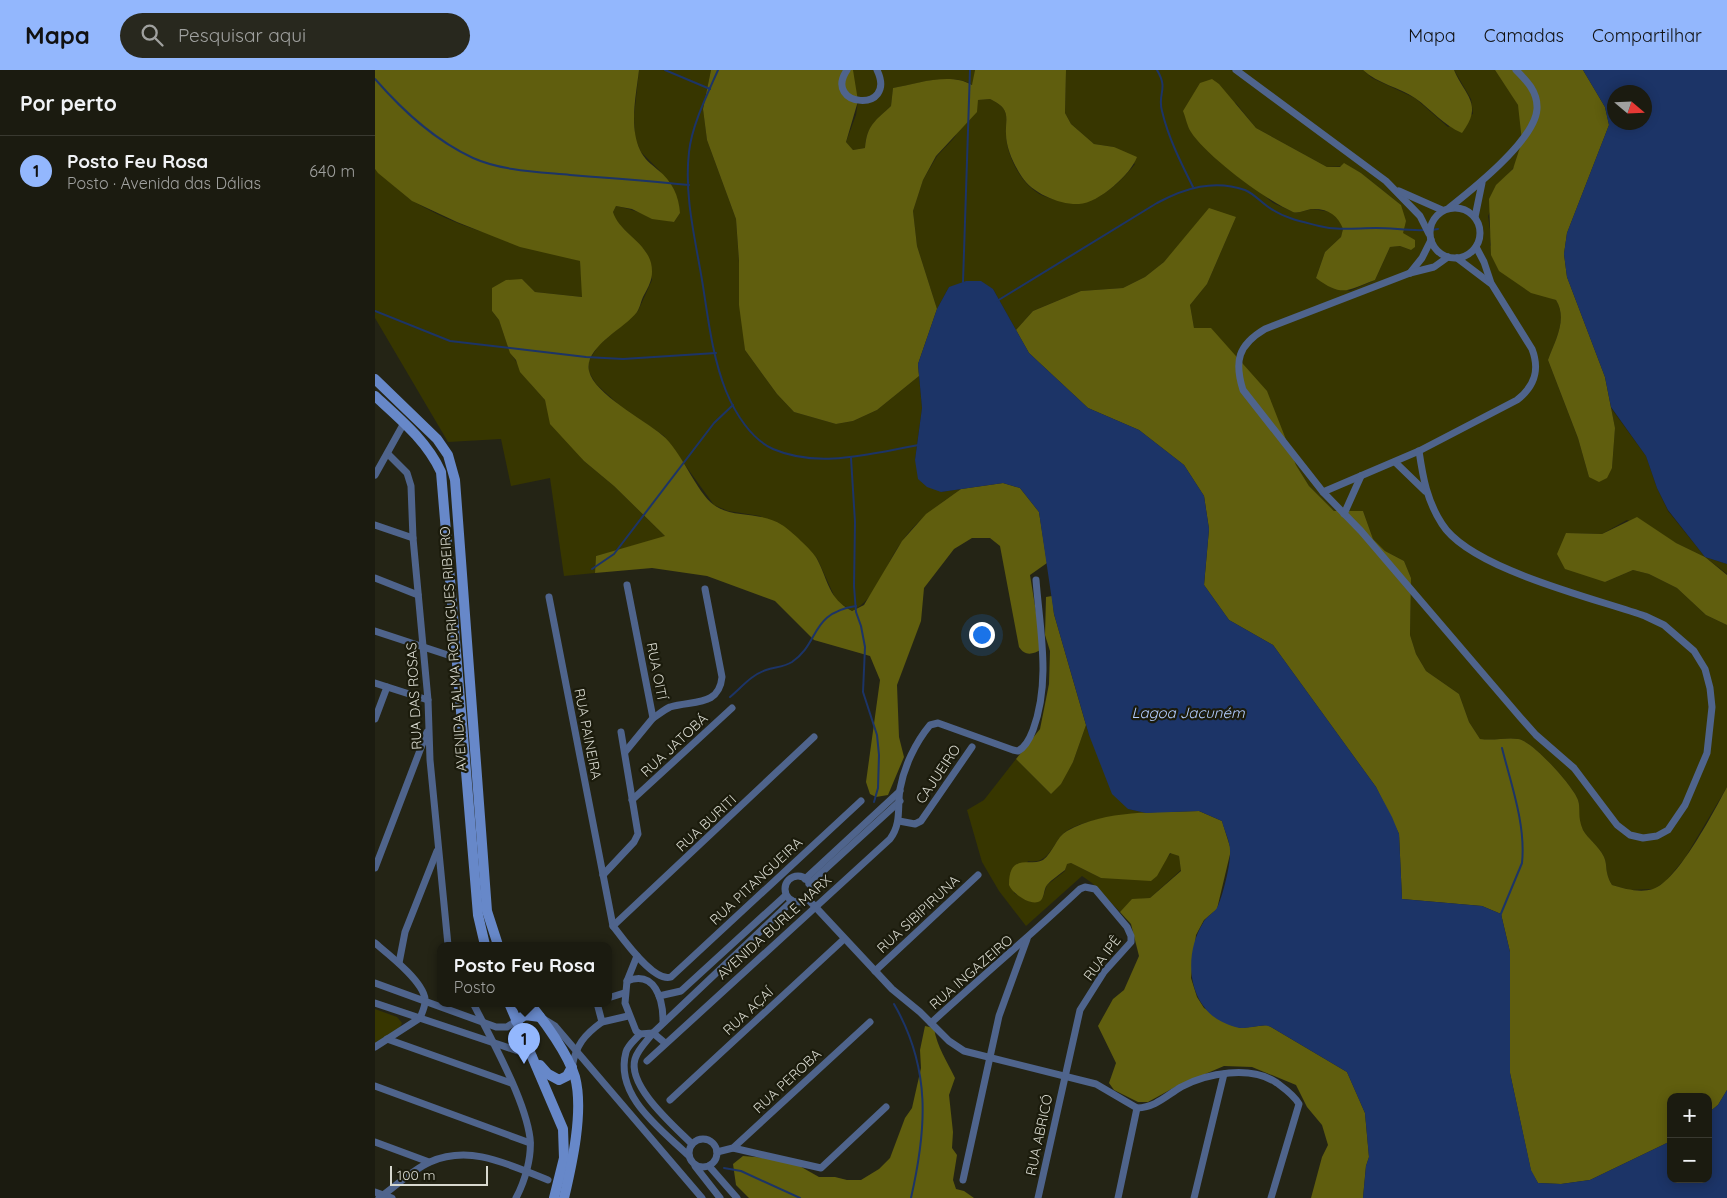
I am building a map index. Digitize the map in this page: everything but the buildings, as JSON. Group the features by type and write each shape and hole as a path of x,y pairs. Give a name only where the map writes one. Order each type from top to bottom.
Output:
{"main road":[{"name":"AVENIDA TALMA RODRIGUES RIBEIRO","path":"375,379 437,439 448,455 455,480 487,911 497,942"},
{"name":"AVENIDA TALMA RODRIGUES RIBEIRO","path":"375,396 404,423 428,450 441,472 478,915 484,942"},
{"path":"511,1007 561,1120 565,1138 564,1158 554,1198"},
{"path":"532,1007 572,1067 577,1092 573,1162 564,1198"},
{"path":"516,1021 525,1015 540,1017"},
{"path":"533,1056 548,1074 559,1080 567,1076 572,1067"}],"street":[{"path":"845,72 844,91 856,101 865,102 878,93 881,77 877,70"},
{"path":"1236,70 1396,190 1420,216 1438,252 1448,257 1457,258 1468,254 1476,247 1480,237 1479,226 1475,217 1466,210 1456,207 1445,209 1396,190"},
{"path":"1410,273 1422,258 1430,237 1431,223 1445,209 1482,183 1528,133 1535,121 1537,108 1535,95 1529,83 1516,70"},
{"path":"1475,217 1482,183"},
{"path":"1323,492 1419,451 1527,393 1537,372 1536,360 1532,349 1491,283 1484,262 1476,247"},
{"path":"1395,462 1425,491 1443,525 1456,540 1473,552 1503,568 1645,616 1664,625 1694,651 1705,669 1711,688 1711,728 1707,753 1685,805 1668,830 1657,836 1643,838 1630,835 1617,825 1575,768 1536,734 1323,492 1243,390 1237,371 1239,356 1254,335 1265,329 1410,273 1434,267 1448,257"},
{"path":"1457,258 1491,283"},
{"path":"375,475 404,423"},
{"path":"1419,451 1425,491"},
{"name":"RUA DAS ROSAS","path":"388,454 407,473 411,486 413,538 425,648 428,730 448,942"},
{"path":"1344,514 1361,476"},
{"path":"375,526 413,538"},
{"path":"375,578 418,595"},
{"name":"AVENIDA BURLE MARX","path":"647,1061 665,1042 890,839 899,821 900,790 913,750 925,731 934,723 1018,751 1030,739 1043,694 1043,662 1036,580"},
{"name":"RUA OITÍ","path":"625,752 653,718 627,585"},
{"path":"653,718 671,707 711,699 721,687 722,677 705,589"},
{"name":"RUA PAINEIRA","path":"549,597 613,926"},
{"path":"375,631 457,658"},
{"path":"375,683 428,700"},
{"path":"375,719 387,688"},
{"name":"RUA JATOBÁ","path":"632,800 732,708"},
{"path":"375,868 428,730"},
{"path":"603,875 634,842 638,834 621,732"},
{"name":"RUA BURITI","path":"613,926 814,737"},
{"name":"CAJUEIRO","path":"899,821 915,824 921,821 972,747"},
{"name":"AVENIDA BURLE MARX","path":"807,882 900,790"},
{"name":"RUA PITANGUEIRA","path":"637,956 658,975 667,979 861,801"},
{"name":"AVENIDA BURLE MARX","path":"807,882 900,801"},
{"path":"399,963 407,924 438,848"},
{"path":"784,873 790,879"},
{"name":"RUA SIBIPIRUNA","path":"875,971 978,875"},
{"path":"797,877 807,882 810,890 807,898 800,902 792,901 786,895 785,886 790,879 797,877"},
{"name":"RUA IPÊ","path":"1027,939 1080,889 1085,887 1095,889 1127,927 1131,936 1129,946 1104,972 1080,1010 1065,1077"},
{"name":"AVENIDA BURLE MARX","path":"659,996 681,991 786,895"},
{"path":"807,898 843,940 949,1041 964,1051 989,1059 1096,1084 1137,1108 1156,1105 1182,1087 1208,1077 1224,1074 1264,1077 1273,1080 1297,1101 1298,1110 1271,1198"},
{"name":"AVENIDA BURLE MARX","path":"692,1144 643,1092 635,1076 635,1058 663,1021 792,901"},
{"path":"613,926 637,956 624,993 628,1016 636,1031 640,1034 653,1033 665,1042"},
{"path":"963,1180 999,1016 1027,939"},
{"name":"RUA INGAZEIRO","path":"931,1023 982,976 1027,939"},
{"name":"RUA AÇAÍ","path":"670,1100 843,940"},
{"path":"375,943 399,963 422,991 426,1001 420,1018 375,1047"},
{"path":"633,969 641,978 652,983 659,996 663,1021"},
{"path":"627,981 641,978"},
{"path":"375,983 437,1005"},
{"path":"612,997 624,993"},
{"path":"375,1003 533,1056"},
{"path":"443,1007 502,1028 516,1021"},
{"path":"475,1007 494,1044 525,1115 530,1143 526,1172 516,1198"},
{"path":"598,1007 602,1022"},
{"path":"572,1067 575,1051 585,1036 602,1022 628,1016"},
{"path":"540,1017 555,1026 702,1198"},
{"name":"RUA PEROBA","path":"717,1152 733,1148 870,1022"},
{"path":"640,1034 626,1051 626,1083 646,1114 689,1156 720,1198"},
{"path":"387,1039 511,1083"},
{"path":"1194,1198 1224,1074"},
{"name":"RUA ABRICÓ","path":"1038,1198 1065,1077"},
{"path":"375,1086 530,1143"},
{"path":"733,1148 821,1168 886,1107"},
{"path":"1118,1198 1137,1108"},
{"path":"689,1156 692,1144 704,1139 713,1144 717,1152 715,1160 709,1166 704,1167 693,1163"},
{"path":"375,1142 429,1162"},
{"path":"381,1197 429,1162 455,1155 476,1154 548,1180"},
{"path":"709,1166 737,1198"},
{"path":"375,1192 381,1197 392,1198"}],"shaded area":[{"path":"375,70 639,70 634,111 637,141 644,156 671,184 678,201 680,213 674,222 652,219 632,209 616,206 613,212 616,219 648,255 652,276 637,312 599,346 589,362 589,371 600,389 669,442 701,491 714,505 730,512 774,521 786,528 801,541 815,555 830,589 844,606 852,611 864,605 902,541 926,514 961,489 1003,483 1020,488 1039,512 1047,563 1030,575 1042,649 1029,654 1019,647 1000,546 990,538 972,538 954,549 924,588 921,621 897,685 899,737 904,757 888,795 876,797 870,794 866,782 880,680 870,656 814,640 775,601 707,576 652,568 595,573 596,556 665,536 614,486 584,461 550,424 545,400 520,372 516,360 510,353 499,320 492,311 492,288 506,280 522,279 535,292 582,297 580,261 520,247 457,222 412,201 378,173 375,169"},
{"path":"639,70 711,70 703,109 707,140 736,219 745,350 777,394 794,412 836,424 853,421 877,410 919,376 922,408 915,460 941,492 961,489 928,513 914,527 895,551 874,590 861,605 852,611 836,600 817,558 760,516 728,511 714,505 664,436 619,405 596,384 589,372 589,361 598,346 638,311 652,280 646,252 615,220 613,212 616,206 674,222 680,213 660,171 641,152 635,138 634,116"},
{"path":"711,70 853,70 858,101 846,142 853,150 865,148 868,134 873,124 891,106 893,88 943,79 963,81 972,85 975,70 1066,70 1065,113 1071,124 1094,144 1114,147 1137,157 1134,164 1121,179 1096,199 1079,204 1055,200 1032,188 1016,167 1007,145 1006,117 1003,108 990,99 978,100 977,112 936,156 923,180 913,211 917,246 937,309 918,364 919,376 877,410 853,421 836,424 794,412 777,394 745,350 739,305 739,261 736,219 707,140 703,109"},
{"path":"852,70 975,70 973,85 964,81 944,79 893,88 891,106 876,120 870,129 865,148 853,150 846,142 856,115 858,101 852,94"},
{"path":"1066,70 1363,70 1372,78 1415,98 1448,127 1473,114 1471,99 1454,70 1495,70 1517,103 1523,130 1518,160 1508,174 1488,216 1491,236 1490,245 1545,296 1556,300 1559,307 1561,322 1548,360 1578,438 1589,477 1612,468 1615,428 1611,408 1646,456 1657,488 1668,511 1705,557 1627,520 1602,534 1566,533 1605,582 1633,570 1649,574 1677,588 1706,615 1727,625 1727,787 1685,858 1666,881 1654,889 1630,890 1612,885 1604,857 1583,830 1579,817 1579,804 1575,794 1552,765 1524,741 1509,738 1480,739 1469,722 1459,694 1426,671 1416,654 1410,635 1411,578 1404,561 1385,551 1373,539 1363,511 1334,511 1309,486 1296,465 1194,328 1190,305 1207,284 1236,217 1182,243 1164,262 1145,277 1123,288 1081,291 1033,311 1016,330 993,289 949,287 937,309 917,246 913,211 923,180 937,156 954,138 978,100 990,99 1003,108 1006,117 1008,149 1015,166 1029,186 1042,195 1068,202 1088,201 1114,186 1135,164 1114,147 1094,144 1071,124 1065,113","holes":["1235,102 1256,128 1327,167 1347,166 1361,173 1401,205 1403,233 1411,250 1400,246 1390,247 1375,280 1350,291 1316,278 1325,252 1341,237 1343,229 1338,216 1331,212 1312,209 1296,213 1273,203 1259,191"]},
{"path":"1363,70 1454,70 1470,100 1472,115 1462,133 1443,122 1415,98 1375,79"},
{"path":"1495,70 1583,70 1605,107 1607,116 1607,130 1567,233 1564,254 1567,277 1605,377 1615,428 1612,468 1607,478 1599,482 1589,477 1578,438 1548,360 1561,322 1561,315 1556,300 1531,293 1499,271 1491,255 1489,199 1496,185 1513,169 1522,141 1518,105"},
{"path":"1212,79 1219,84 1256,128 1327,167 1340,167 1344,163 1361,173 1401,205 1406,221 1403,233 1415,240 1415,247 1411,250 1400,246 1390,247 1375,280 1351,289 1339,290 1316,278 1325,252 1341,237 1343,229 1341,224 1335,216 1327,211 1311,209 1293,212 1268,198 1223,165 1199,142 1190,130 1183,111 1200,83"},
{"path":"375,169 413,201 453,221 495,236 580,261 583,297 535,292 522,279 492,311 499,320 510,352 530,383 545,400 550,418 584,461 614,486 666,537 596,556 595,573 564,576 550,478 511,486 501,439 448,442 375,318"},
{"path":"1209,208 1236,217 1207,284 1190,305 1194,328 1211,328 1267,391 1296,465 1309,486 1334,511 1363,511 1373,539 1385,551 1404,561 1411,578 1410,635 1416,654 1426,671 1459,694 1469,722 1480,739 1509,738 1524,741 1552,765 1569,785 1578,800 1583,830 1604,857 1612,885 1643,891 1653,889 1663,883 1684,860 1695,844 1727,787 1727,1090 1718,1105 1712,1110 1712,1093 1667,1093 1667,1143 1590,1180 1561,1184 1538,1183 1531,1171 1510,1073 1510,952 1501,914 1482,906 1402,899 1399,834 1376,787 1273,645 1229,620 1204,585 1209,529 1204,496 1184,465 1139,430 1088,408 1029,353 1016,330 1033,311 1081,291 1123,288 1145,277 1164,262"},
{"path":"1637,517 1676,543 1705,557 1727,575 1727,625 1706,615 1677,588 1649,574 1633,570 1605,582 1565,569 1557,554 1566,533 1602,534"},
{"path":"1705,557 1727,564 1727,574"},
{"path":"1052,596 1054,614 1086,725 1073,762 1061,784 1051,794 1016,759 1040,729 1049,684 1050,651 1045,635 1046,597"},
{"path":"1086,725 1089,735 1128,809 1146,813 1103,818 1071,828 1064,833 1045,857 1041,860 1028,861 1014,893 1031,902 1043,897 1047,885 1065,871 1066,864 1071,863 1101,878 1167,858 1171,853 1179,856 1181,870 1150,898 1132,900 1120,912 1092,883 1082,876 1026,926 999,891 982,862 967,810 984,800 1016,759 1051,794 1073,762"},
{"path":"1199,811 1222,821 1231,850 1217,909 1204,920 1196,935 1191,978 1197,997 1204,1008 1231,1025 1241,1028 1267,1025 1347,1072 1365,1113 1369,1157 1366,1166 1363,1198 1311,1198 1322,1157 1328,1145 1322,1125 1307,1107 1296,1085 1252,1067 1224,1066 1177,1086 1148,1102 1138,1102 1114,1090 1109,1083 1116,1063 1098,1026 1113,999 1124,990 1139,956 1131,924 1120,912 1132,899 1150,898 1181,871 1179,856 1170,853 1157,876 1151,881 1101,878 1071,863 1067,864 1065,870 1047,885 1042,899 1038,902 1030,902 1021,898 1009,885 1012,868 1016,864 1043,860 1063,834 1082,824 1098,819 1149,812"},
{"path":"375,1009 397,1017 402,1023 400,1027 375,1044"},
{"path":"925,1026 934,1028 940,1048 955,1078 949,1095 953,1132 952,1148 957,1155 953,1180 956,1189 964,1191 974,1198 749,1198 736,1185 733,1164 743,1156 789,1160 819,1177 835,1177 847,1180 861,1180 879,1169 890,1158 905,1118 912,1108 921,1068 920,1050"}],"water":[{"path":"1583,70 1727,70 1727,564 1705,557 1668,510 1657,488 1646,456 1611,407 1605,377 1567,277 1564,254 1567,233 1607,130 1652,130 1652,85 1607,85 1607,116 1605,107"},
{"name":"Lagoa Jacuném","path":"966,281 981,281 993,289 1029,353 1088,408 1139,430 1184,465 1204,496 1209,529 1204,585 1229,620 1273,645 1376,787 1399,834 1402,899 1482,906 1501,914 1510,952 1510,1073 1531,1170 1538,1183 1561,1184 1590,1180 1667,1143 1667,1183 1712,1183 1712,1110 1718,1105 1727,1090 1727,1198 1363,1198 1366,1166 1369,1157 1365,1113 1347,1072 1271,1027 1238,1028 1225,1023 1207,1010 1199,999 1194,987 1191,961 1197,935 1204,921 1218,906 1226,879 1230,850 1222,821 1199,811 1146,813 1128,809 1112,794 1089,735 1054,614 1039,512 1020,488 1003,483 941,492 927,487 918,479 915,460 922,408 918,364 937,309 949,287"}],"waterway":[{"path":"665,70 710,89"},
{"path":"718,70 693,131 689,152 688,184 693,232 714,350 721,378 734,408 751,432 765,445 791,455 827,459 846,458 919,445"},
{"path":"963,282 970,70"},
{"path":"1157,70 1163,87 1161,105 1165,121 1175,150 1193,187"},
{"path":"375,79 408,113 432,134 459,151 484,162 496,166 533,172 689,185"},
{"path":"997,301 1157,203 1189,189 1211,185 1222,185 1245,190 1269,208 1284,216 1326,228 1426,230"},
{"path":"1431,230 1438,229"},
{"path":"375,311 450,341 586,357 623,359 716,353"},
{"path":"592,569 614,554 714,423 733,405"},
{"path":"851,458 855,522 854,586 856,612 865,647 863,692 877,735 879,755 878,788 874,802"},
{"path":"730,697 756,675 792,662 801,654 823,622 841,610 856,606"},
{"path":"1500,916 1522,863 1523,849 1520,819 1502,748"},
{"path":"894,1004 915,1051 920,1075 922,1123 920,1147 911,1198"},
{"path":"724,1168 741,1171 800,1198"}],"place":[{"name":"Posto Feu Rosa","path":"524,1064"}]}
